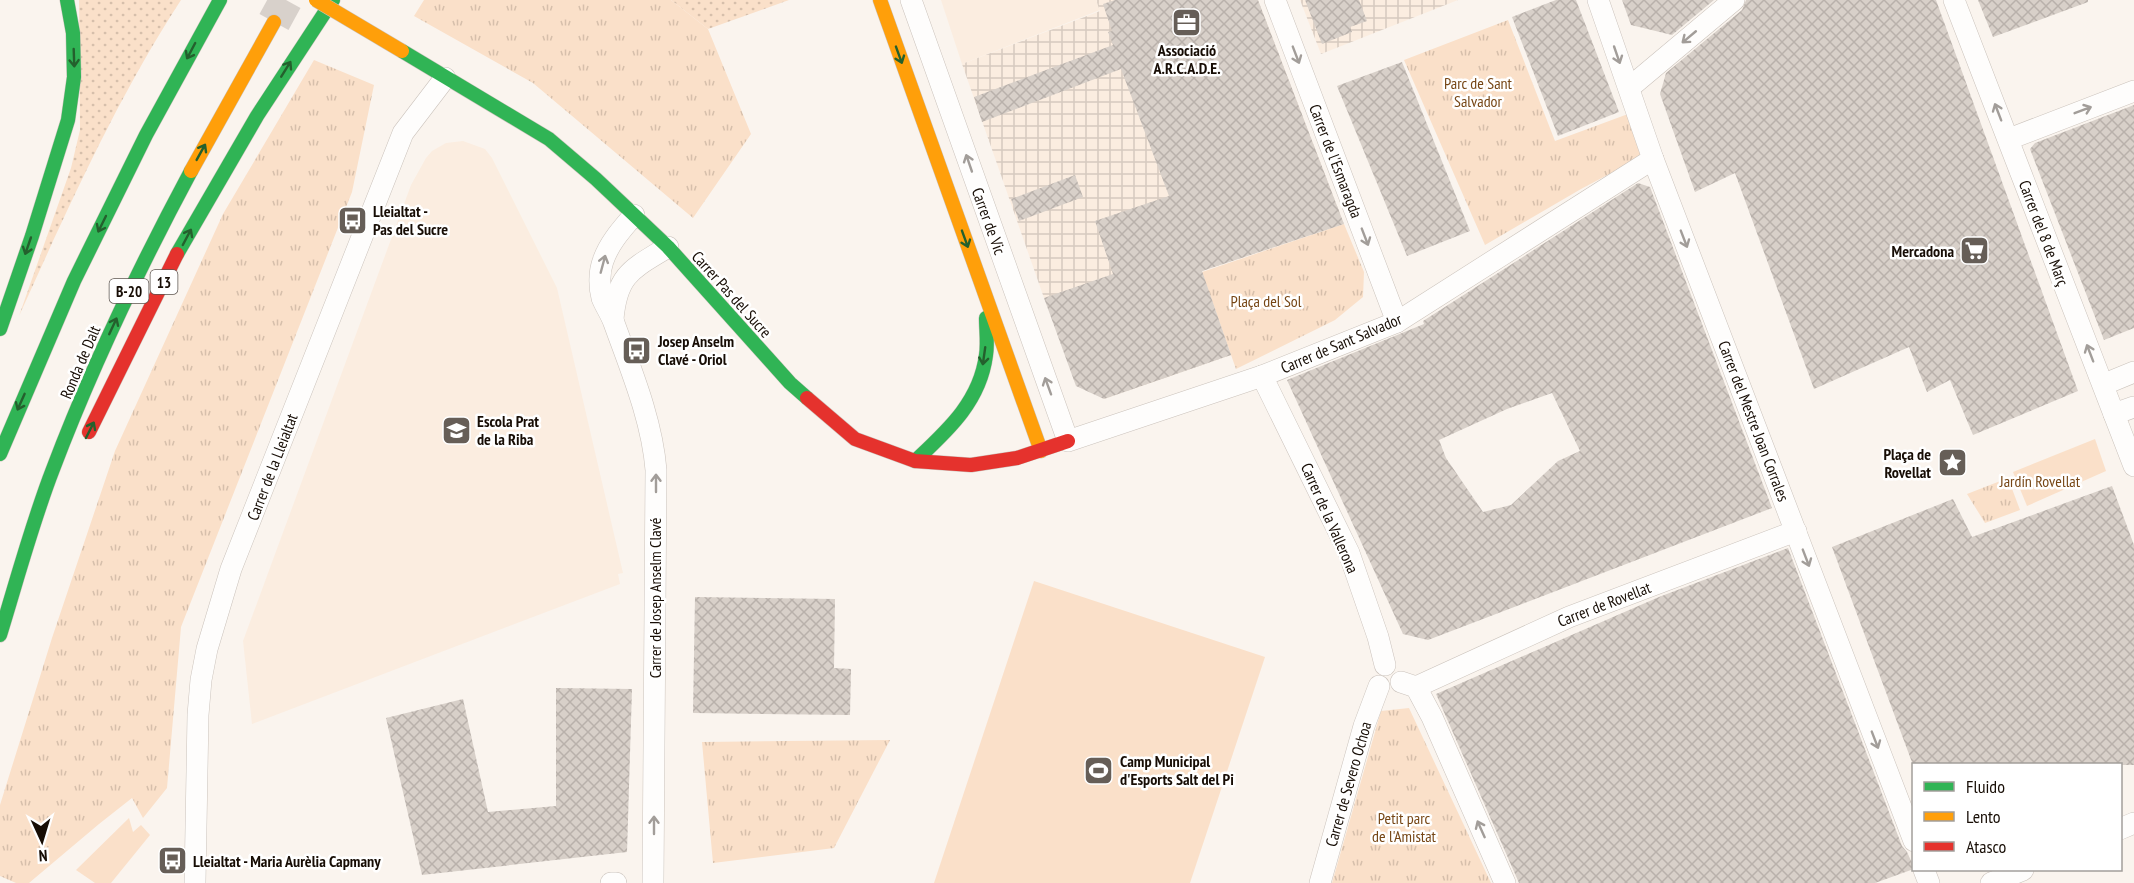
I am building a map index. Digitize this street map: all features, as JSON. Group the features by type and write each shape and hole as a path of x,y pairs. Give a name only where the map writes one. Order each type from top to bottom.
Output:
{"main road":[{"path":"0,329 68,120 74,77 73,33 67,0"},
{"path":"0,454 74,280 146,135 220,0"},
{"name":"Carrer Pas del Sucre","path":"316,0 549,139 596,179 668,247 790,383 855,439 915,461 971,465 1003,462 1068,441"},
{"name":"13","path":"80,450 186,238 240,142 298,50 333,0"},
{"name":"Carrer de Vic","path":"880,0 1041,451"},
{"name":"Ronda de Dalt","path":"0,635 52,471 96,363 138,271 197,159 274,22"},
{"name":"Carrer de Vic","path":"915,461 966,410 978,387 986,356 986,297"},
{"path":"17,576 59,492"}],"street":[{"name":"Carrer de Vic","path":"911,0 1068,441"},
{"name":"Carrer de l'Esmaragda","path":"1275,0 1397,322"},
{"name":"Carrer del Mestre Joan Corrales","path":"1598,0 1653,159 1912,836"},
{"path":"1629,87 1734,0"},
{"name":"Carrer del 8 de Març","path":"1954,0 2134,466"},
{"name":"Carrer de la Lleialtat","path":"195,883 201,680 207,649 231,569 403,133 445,78"},
{"path":"2009,139 2134,91"},
{"name":"Carrer de Sant Salvador","path":"1068,441 1262,376 1397,322 1653,159"},
{"name":"Carrer de Josep Anselm Clavé","path":"634,215 616,236 602,262 601,288 648,426 656,470 653,883"},
{"name":"Carrer de Josep Anselm Clavé","path":"613,319 614,299 619,285 628,273 668,247"},
{"path":"2112,381 2134,372"},
{"name":"Carrer de la Vallerona","path":"1262,376 1349,553 1378,637 1385,665"},
{"path":"2114,414 2134,406"},
{"name":"Carrer de Rovellat","path":"1409,684 1569,617 1796,531"},
{"path":"1409,684 1392,691 1384,690 1379,686 1376,674 1385,665 1398,668 1432,717 1505,883"},
{"name":"Carrer de Severo Ochoa","path":"1320,883 1364,726 1379,686"},
{"path":"1991,883 2021,871"},
{"path":"611,883 616,883"}],"shaded area":[{"path":"941,0 1096,0 1100,10 962,64"},
{"path":"1096,0 1258,0 1344,224 1202,271 1231,355 1104,399 1044,298 962,64 1100,11"},
{"path":"1300,0 1458,0 1321,54"},
{"name":"Escola Prat de la Riba","path":"463,141 485,149 492,158 557,288 623,573 618,574 620,584 252,724 243,641 411,185 432,151 446,143"}],"green space":[{"path":"79,0 181,0 114,115 19,316 71,168 80,130"},
{"path":"424,0 671,0 708,29 751,134 693,218 533,83 414,16"},
{"path":"671,0 789,0 708,29"},
{"name":"Parc de Sant Salvador","path":"1508,20 1555,141 1628,114 1643,156 1485,245 1404,60"},
{"path":"314,60 374,85 352,192 181,627 167,788 143,818 132,798 29,883 16,883 0,876 0,805 52,638 115,451 223,214"},
{"name":"Plaça del Sol","path":"1344,224 1364,272 1363,297 1335,320 1236,369 1202,272"},
{"name":"Jardín Rovellat","path":"2095,439 2106,471 2027,506 2013,472"},
{"path":"2008,478 2020,510 1985,523 1967,494"},
{"name":"Camp Municipal d'Esports Salt del Pi","path":"1034,581 1265,657 1190,883 934,883"},
{"name":"Petit parc de l'Amistat","path":"1409,708 1491,883 1332,883 1381,711"},
{"path":"890,740 834,848 713,863 702,742"},
{"path":"129,818 133,832 141,825 150,835 111,883 95,883 76,870"}],"building":[{"path":"1115,0 1258,0 1344,224 1202,271 1231,355 1104,399 1076,386 1044,298 1113,274 1095,221 1169,196 1121,69 982,122 974,97 1113,45 1108,32 1112,31 1103,4"},
{"path":"1305,0 1359,0 1367,21 1350,27 1352,32 1322,44"},
{"path":"1556,0 1576,0 1619,112 1558,136 1512,17"},
{"path":"1622,0 1714,0 1672,35 1631,25"},
{"path":"1746,0 1936,0 2078,391 1973,435 1950,380 1927,392 1909,347 1814,389 1735,173 1695,192 1660,94 1666,73 1742,10"},
{"path":"1978,0 2088,0 2088,2 1993,37"},
{"path":"1402,62 1470,231 1407,256 1337,86"},
{"path":"2134,105 2134,328 2104,340 2030,149 2035,143"},
{"path":"1075,175 1083,197 1019,221 1011,199"},
{"path":"1638,183 1650,187 1772,508 1428,640 1403,634 1287,380 1424,324 1423,321","holes":["1552,393 1580,451 1558,461 1511,505 1483,512 1446,458 1439,440 1507,409"]},
{"path":"2112,486 2134,545 2134,765 2122,765 2122,763 1912,763 1832,547 1953,499 1972,537"},
{"path":"1788,548 1902,846 1912,863 1911,870 1875,883 1519,883 1436,694 1659,597"},
{"path":"695,597 835,599 834,668 851,669 850,715 693,713"},
{"path":"556,688 632,689 627,852 422,875 386,718 463,699 488,812 556,806"}],"tunnel":[{"path":"274,22 286,0"}],"traffic: fast":[{"path":"0,329 68,120 74,77 73,33 67,0"},
{"path":"0,454 74,281 146,135 220,0"},
{"path":"177,254 257,116 333,0"},
{"path":"402,51 549,139 596,179 668,247 790,383 807,398"},
{"path":"0,635 38,510 68,431 117,318 191,171"},
{"path":"915,461 950,427 977,387 986,355 986,318"}],"traffic: slow":[{"path":"316,0 402,51"},
{"path":"880,0 1041,451"},
{"path":"191,171 274,22"}],"traffic: jam":[{"path":"89,432 177,254"},
{"path":"807,398 855,439 915,461 971,465 1017,458 1068,441"}],"place":[{"name":"Associació A.R.C.A.D.E.","path":"1187,22"},
{"name":"Lleialtat - Pas del Sucre","path":"352,220"},
{"name":"Mercadona","path":"1975,251"},
{"name":"Josep Anselm Clavé - Oriol","path":"637,350"},
{"name":"Escola Prat de la Riba","path":"456,430"},
{"name":"Plaça de Rovellat","path":"1952,463"},
{"name":"Camp Municipal d'Esports Salt del Pi","path":"1099,770"},
{"name":"Lleialtat - Maria Aurèlia Capmany","path":"172,861"}]}
